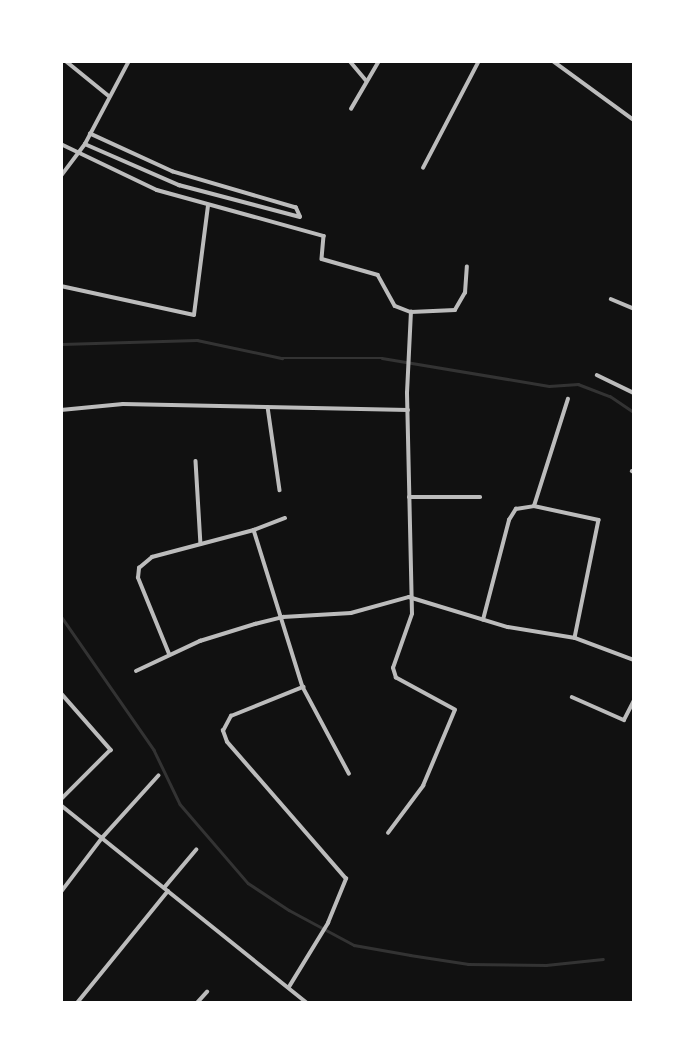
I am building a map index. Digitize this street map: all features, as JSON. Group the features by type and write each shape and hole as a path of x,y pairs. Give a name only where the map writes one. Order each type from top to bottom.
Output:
{"street":[{"path":"66,61 109,96"},
{"path":"61,176 85,144 129,61"},
{"path":"350,61 366,80"},
{"path":"351,108 379,61"},
{"path":"423,168 479,61"},
{"path":"553,61 634,120"},
{"path":"85,144 179,185 300,217 296,208 173,172 90,134"},
{"path":"61,144 78,155 156,190 324,236 322,259 378,275 395,306 411,312 455,310 465,293 467,267"},
{"path":"61,286 194,315 208,206"},
{"path":"611,299 634,309"},
{"path":"388,833 423,786 455,710 394,673 395,656 412,614 409,597 408,410 411,312"},
{"path":"597,374 634,393"},
{"path":"534,506 568,399"},
{"path":"61,410 123,404 408,410"},
{"path":"268,407 280,490"},
{"path":"196,461 201,544"},
{"path":"409,497 480,497"},
{"path":"483,620 509,520 516,509 534,506 599,520 575,638"},
{"path":"169,654 138,578 139,568 152,557 254,530 285,518"},
{"path":"254,530 303,687 349,773"},
{"path":"136,671 169,654 282,617 351,612 409,597 531,633 575,638 634,660"},
{"path":"289,987 345,890 345,874 227,742 223,731 231,716 303,687"},
{"path":"61,693 111,750 61,803 307,1003"},
{"path":"572,697 624,720 634,700"},
{"path":"61,892 102,838 158,776"},
{"path":"77,1003 196,850"},
{"path":"197,1003 207,992"}],"waterway":[{"path":"61,344 197,340 282,358 382,358 549,386 578,384 610,396 634,412"},
{"path":"61,616 154,750 180,804 248,883 289,910 354,945 410,955 468,964 546,965 603,959"}]}
